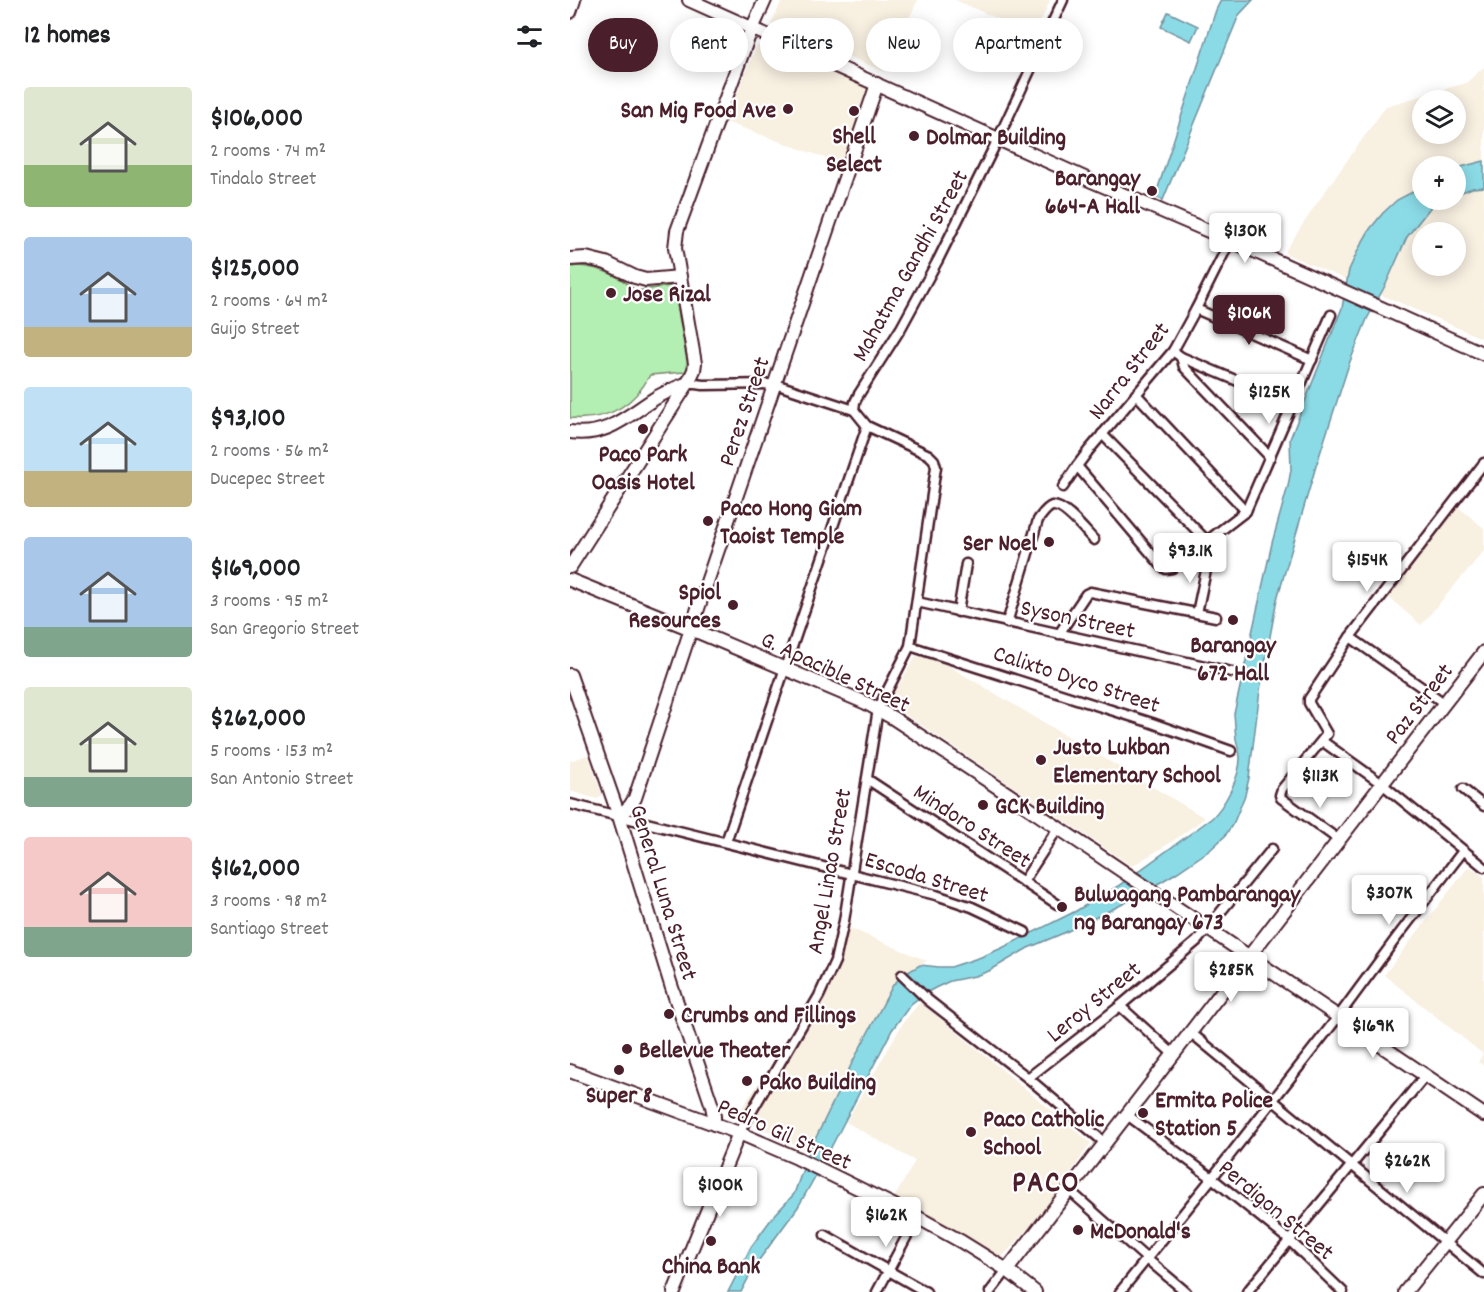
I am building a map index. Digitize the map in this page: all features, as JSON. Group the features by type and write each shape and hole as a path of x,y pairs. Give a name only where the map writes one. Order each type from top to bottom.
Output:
{"main road":[{"path":"570,12 574,0"},
{"path":"689,0 1484,354"},
{"path":"570,567 688,383 694,370 695,363 675,248 677,231 752,28 765,0"},
{"name":"Perez Street","path":"619,816 635,798 877,84"},
{"path":"570,259 586,258 606,262 646,280 680,277"},
{"path":"570,432 593,432 613,426 661,395 688,383"},
{"name":"G. Apacible Street","path":"570,580 878,709 1484,1115"},
{"name":"Paz Street","path":"1007,1270 1484,652"},
{"name":"General Luna Street","path":"570,675 619,816 671,985 712,1106 714,1124"},
{"name":"Pedro Gil Street","path":"570,1071 740,1133 797,1158 917,1217 1007,1270 1035,1292"},
{"name":"Angel Linao Street","path":"674,1292 740,1133"},
{"path":"1405,1292 1484,1194"}],"street":[{"name":"Mahatma Gandhi Street","path":"854,410 859,394 901,328 938,260 998,139 1062,0"},
{"name":"Narra Street","path":"1064,487 1102,434 1173,351 1230,241"},
{"path":"1196,309 1312,360"},
{"path":"1077,466 1160,564 1166,568 1172,568 1246,511 1331,315"},
{"path":"1173,351 1181,357 1292,404"},
{"path":"1181,357 1184,367 1270,457"},
{"path":"688,383 703,385 775,384 854,410 867,426 726,842"},
{"path":"1136,394 1246,511"},
{"name":"Angel Linao Street","path":"740,1133 819,996 835,961 844,921 878,709 910,646 936,467 929,455 867,426"},
{"path":"1102,434 1208,542"},
{"path":"1484,463 1350,637 1309,699 1324,737 1484,867"},
{"path":"1007,623 1038,520 1047,509 1052,506 1064,509 1094,540"},
{"path":"1197,613 1208,561"},
{"path":"958,612 966,564"},
{"path":"1059,634 1086,594 1090,592 1216,617"},
{"name":"Syson Street","path":"916,602 1232,672"},
{"path":"1350,637 1444,703"},
{"name":"Calixto Dyco Street","path":"910,646 1152,723 1231,751"},
{"path":"1324,737 1282,789 1280,795 1339,840"},
{"name":"Mindoro Street","path":"867,779 1057,904"},
{"path":"1463,789 1484,806"},
{"name":"Escoda Street","path":"570,804 936,895 972,907 1025,932"},
{"path":"1023,882 1058,828"},
{"name":"Leroy Street","path":"1028,1078 1120,1006 1197,941 1272,849"},
{"path":"1120,1292 1273,1101 1463,851"},
{"path":"902,975 928,1000 1028,1078 1104,1142"},
{"path":"1120,1006 1173,1054"},
{"path":"1190,1032 1484,1274"},
{"path":"1247,1292 1425,1076"},
{"name":"Perdigon Street","path":"1126,1114 1212,1178 1289,1240 1343,1292"},
{"path":"1069,1190 1186,1292"},
{"path":"877,1292 917,1217"},
{"path":"825,1235 927,1292"},
{"name":"Paz Street","path":"990,1292 1007,1270"}],"shaded area":[{"path":"782,0 918,0 909,18 866,18 866,64 854,59 854,18 774,18"},
{"path":"955,0 1050,0 1042,18 996,18"},
{"path":"757,45 760,46 760,72 829,72 871,88 842,164 726,122"},
{"path":"1484,67 1484,339 1284,253 1386,106 1412,99 1412,144 1466,144 1466,90 1442,90 1466,83"},
{"path":"1457,506 1484,528 1484,551 1421,625 1386,595"},
{"name":"Justo Lukban Elementary School","path":"916,656 937,659 1205,818 1132,866 888,703"},
{"path":"588,755 602,795 597,799 570,791 570,761"},
{"path":"1469,866 1484,877 1484,1066 1478,1062 1483,1054 1384,975"},
{"path":"845,926 927,961 909,970 893,985 809,1152 737,1115 785,1045 834,965"},
{"name":"Paco Catholic School","path":"920,1002 1091,1143 1043,1213 1002,1257 893,1200 915,1161 846,1122 903,1023"}],"green space":[{"path":"579,266 610,273 636,291 669,286 674,288 688,366 684,372 650,375 635,396 617,410 595,417 570,418 570,267"}],"water":[{"path":"1221,0 1253,0 1239,15 1163,200 1155,197"},
{"path":"1168,12 1198,26 1191,41 1161,27"},
{"path":"1484,161 1484,187 1466,190 1466,166"},
{"path":"1412,192 1412,210 1428,210 1419,222 1412,222 1412,231 1367,319 1349,364 1316,466 1277,599 1260,690 1249,778 1234,822 1225,836 1210,850 1129,901 1028,948 989,971 950,981 935,988 911,1004 892,1030 798,1207 756,1264 741,1292 728,1292 751,1247 772,1218 794,1194 809,1152 852,1063 893,985 903,975 920,965 951,967 981,957 1076,911 1118,886 1212,818 1227,798 1235,782 1240,758 1234,714 1272,543 1288,486 1291,470 1290,439 1342,308 1349,270 1370,229 1397,200"}],"place":[{"name":"San Mig Food Ave","path":"788,109"},
{"name":"Shell Select","path":"854,111"},
{"name":"Dolmar Building","path":"914,136"},
{"name":"Barangay 664-A Hall","path":"1152,191"},
{"name":"Jose Rizal","path":"611,293"},
{"name":"Paco Park Oasis Hotel","path":"643,429"},
{"name":"Paco Hong Giam Taoist Temple","path":"708,521"},
{"name":"Ser Noel","path":"1049,542"},
{"name":"Spiol Resources","path":"733,605"},
{"name":"Barangay 672 Hall","path":"1233,620"},
{"name":"Justo Lukban Elementary School","path":"1041,760"},
{"name":"GCK Building","path":"983,805"},
{"name":"Bulwagang Pambarangay ng Barangay 673","path":"1062,907"},
{"name":"Crumbs and Fillings","path":"669,1014"},
{"name":"Bellevue Theater","path":"627,1049"},
{"name":"Super 8","path":"619,1070"},
{"name":"Pako Building","path":"747,1081"},
{"name":"Ermita Police Station 5","path":"1143,1113"},
{"name":"Paco Catholic School","path":"971,1132"},
{"name":"McDonald's","path":"1078,1230"},
{"name":"China Bank","path":"711,1241"}],"district":[{"name":"PACO","path":"1046,1181"}]}
